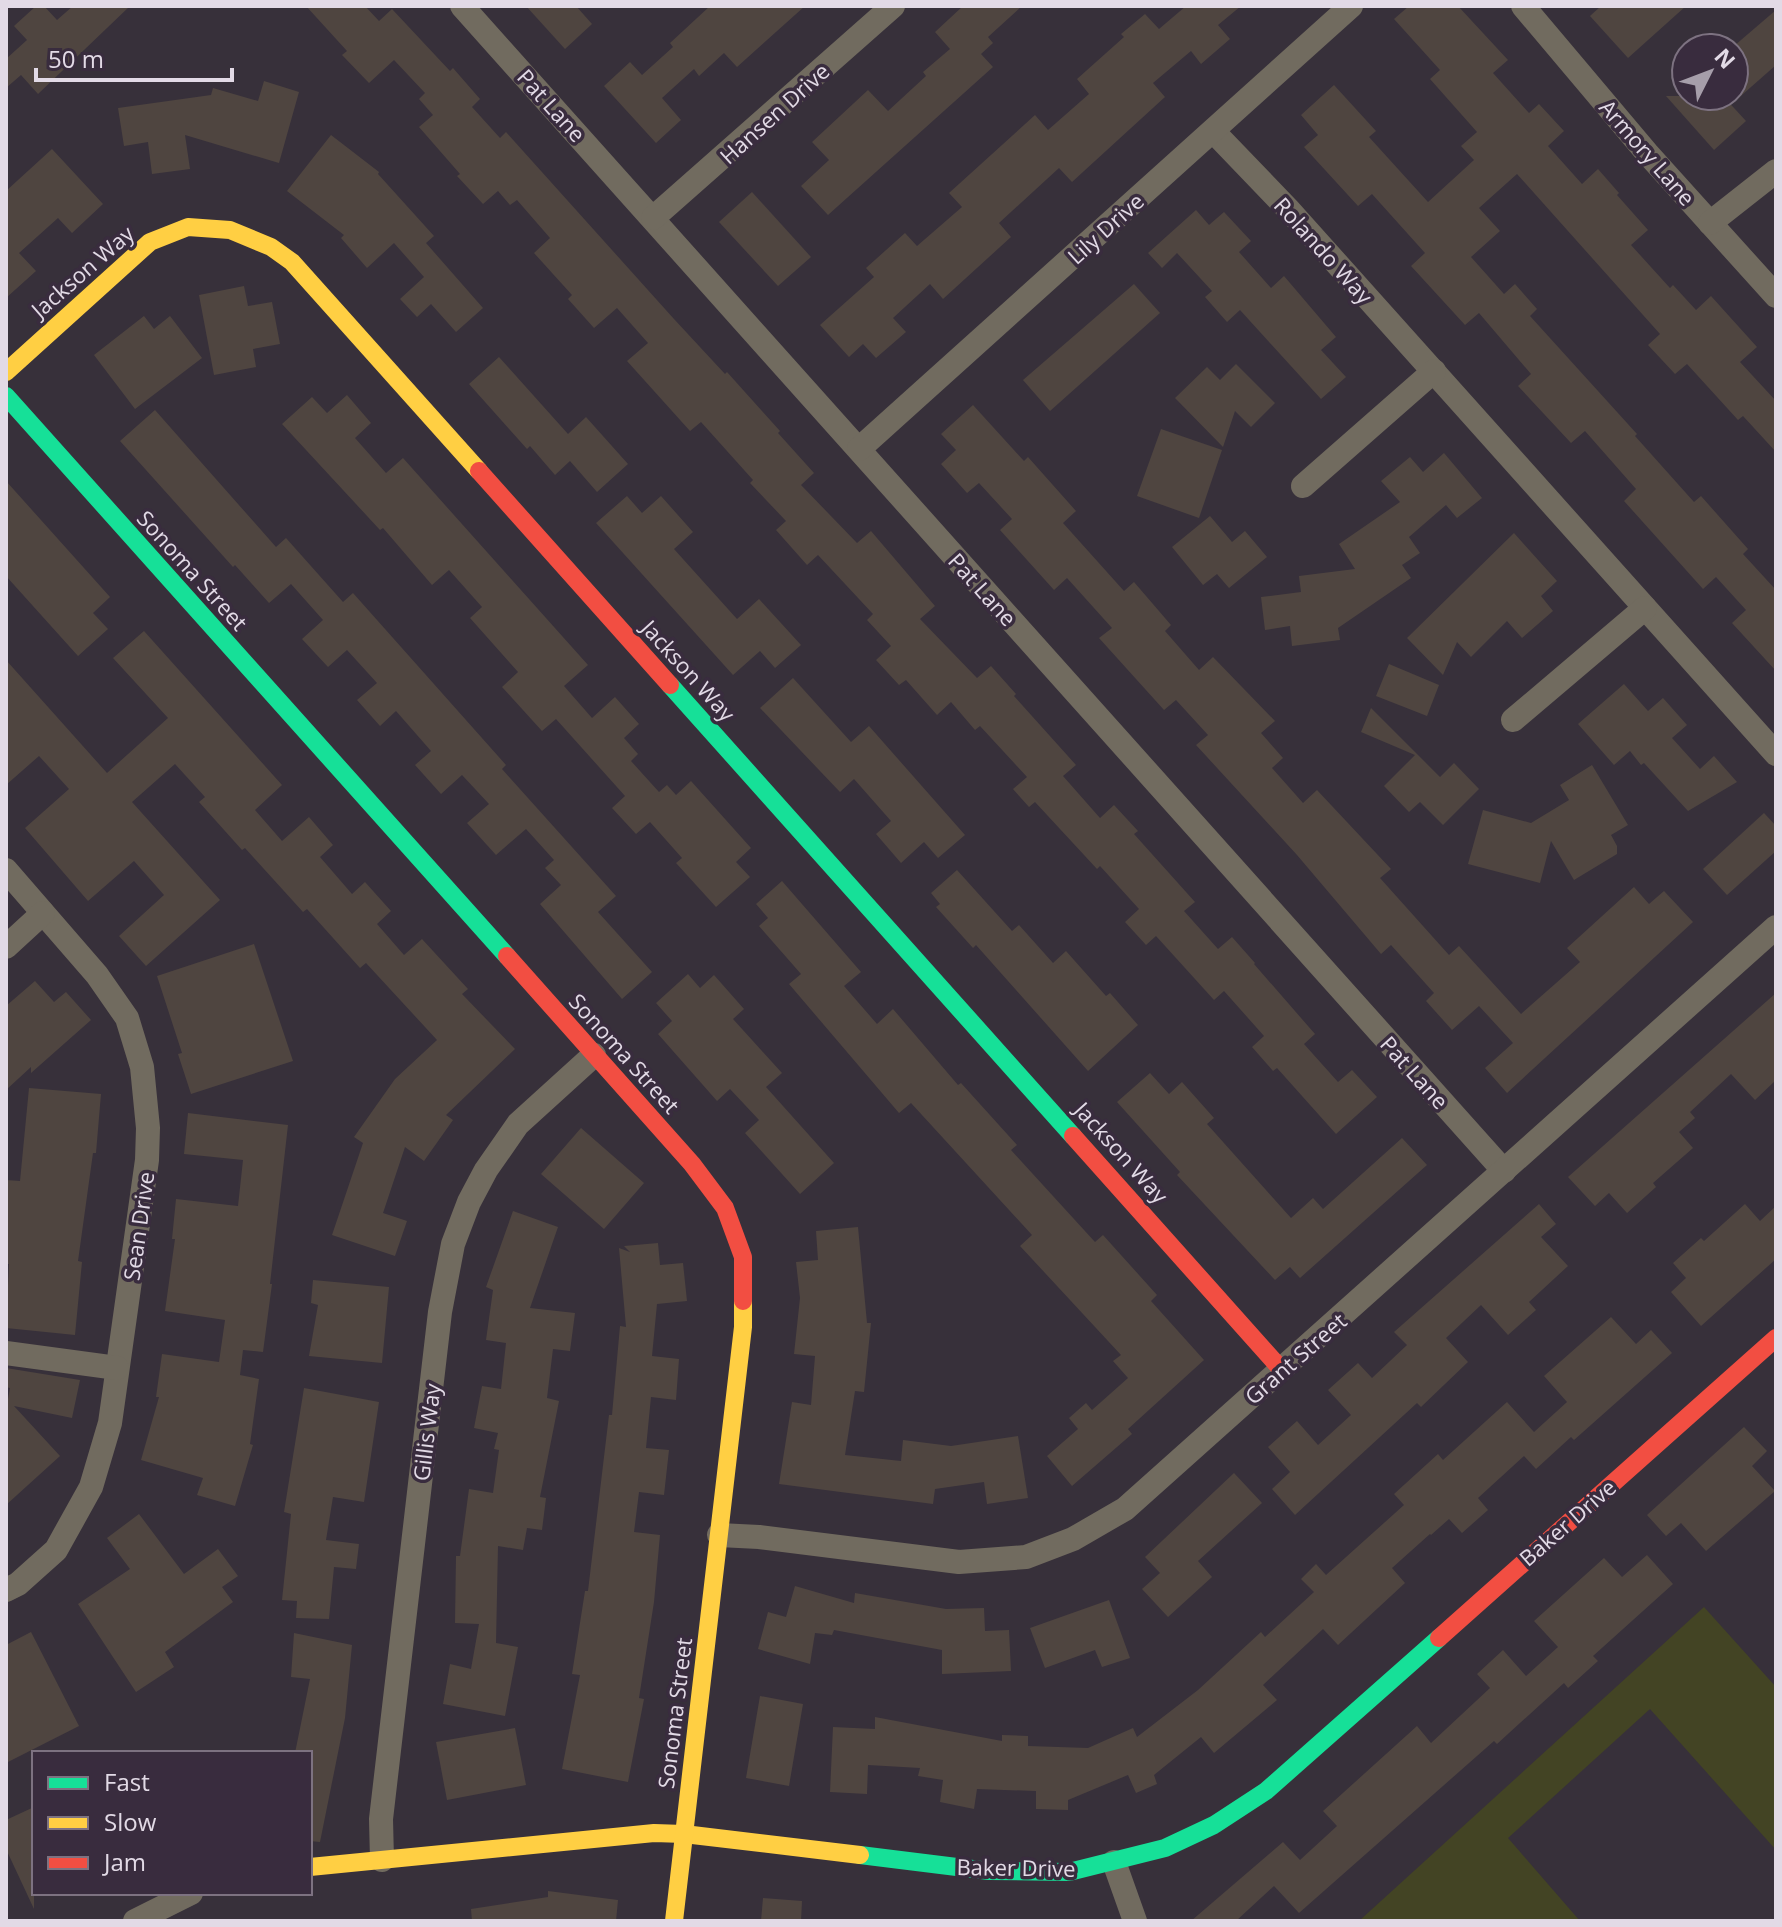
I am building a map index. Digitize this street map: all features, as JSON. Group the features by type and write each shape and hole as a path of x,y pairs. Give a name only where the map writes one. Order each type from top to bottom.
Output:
{"street":[{"name":"Pat Lane","path":"462,6 1504,1171"},
{"name":"Hansen Drive","path":"653,218 893,6"},
{"name":"Lily Drive","path":"859,449 1351,6"},
{"name":"Armory Lane","path":"1523,6 1776,296"},
{"name":"Rolando Way","path":"1213,131 1288,209 1776,754"},
{"path":"1710,223 1776,171"},
{"name":"Jackson Way","path":"6,372 150,242 188,227 230,230 271,247 292,262 1281,1369"},
{"path":"1303,486 1434,371"},
{"name":"Sonoma Street","path":"6,396 692,1164 725,1208 743,1257 743,1327 674,1921"},
{"path":"1513,720 1645,608"},
{"name":"Sean Drive","path":"6,870 97,975 127,1018 142,1067 148,1128 147,1160 110,1423 91,1487 56,1550 18,1584 6,1590"},
{"path":"6,947 43,913"},
{"name":"Grant Street","path":"719,1535 759,1537 959,1562 1026,1557 1073,1539 1125,1509 1776,927"},
{"name":"Gillis Way","path":"382,1860 381,1819 434,1359 453,1244 469,1202 486,1170 518,1124 594,1055"},
{"name":"Baker Drive","path":"312,1867 617,1836 684,1834 989,1871 1069,1872 1165,1848 1202,1831 1266,1791 1776,1338"},
{"path":"6,1353 117,1368"},
{"path":"1114,1862 1135,1921"},
{"path":"135,1921 187,1895"}],"green space":[{"path":"1704,1607 1776,1687 1776,1850 1650,1709 1508,1838 1580,1921 1359,1921"}],"building":[{"path":"36,6 44,6 57,20 73,6 130,6 38,94 21,75 6,88 6,59 27,40 14,26"},
{"path":"306,6 365,6 379,21 392,9 450,71 453,68 480,99 472,107 500,138 506,132 674,319 780,431 778,433 814,473 801,485 857,543 871,531 935,606 920,619 977,678 991,666 1076,765 1063,776 1100,818 1114,805 1138,831 1134,834 1195,902 1184,911 1218,949 1232,937 1315,1034 1304,1044 1338,1082 1352,1070 1377,1097 1336,1134 1277,1068 1273,1071 1252,1047 1264,1036 1224,991 1214,1000 1156,936 1146,945 1125,922 1139,909 1035,802 1029,807 1013,789 1027,777 980,726 975,730 951,702 937,715 906,680 899,685 876,660 891,646 867,620 873,614 818,555 807,565 776,530 786,521 750,483 753,480 701,422 690,431 627,361 648,343 617,308 594,328 568,299 572,295 534,253 550,238 517,200 510,205 498,191 483,204 457,176 460,174 419,127 433,115 419,99 425,93 394,60 369,83 342,55 347,51"},
{"path":"526,6 576,6 592,24 565,49"},
{"path":"710,6 805,6 737,67 724,53 699,76 694,69 662,98 681,120 656,143 604,86 630,62 642,75 673,47 670,43"},
{"path":"963,6 1022,6 988,37 993,43 981,54 993,67 828,215 801,186 829,160 812,142 868,90 888,111 926,76 923,72 950,49 935,32"},
{"path":"1186,6 1241,6 1218,25 1230,39 1201,64 1191,51 1153,83 1165,97 1072,182 1059,168 999,223 1011,237 943,299 930,284 893,318 906,332 876,358 863,344 849,357 820,325 874,277 866,268 905,233 917,246 962,207 949,193 1035,115 1048,130 1089,94 1077,79 1145,14 1159,29"},
{"path":"1409,6 1458,6 1508,60 1493,73 1529,113 1539,104 1564,131 1548,146 1582,184 1598,169 1648,230 1631,245 1670,288 1673,285 1696,310 1711,296 1757,347 1740,362 1776,401 1776,452 1743,416 1738,420 1687,364 1675,374 1648,345 1660,334 1517,174 1479,208 1500,231 1471,257 1504,294 1515,284 1537,309 1530,316 1694,502 1701,496 1748,549 1743,554 1776,590 1776,671 1732,623 1746,610 1716,577 1703,589 1624,501 1636,489 1585,431 1571,443 1518,386 1531,374 1479,313 1465,325 1411,266 1425,253 1372,194 1358,206 1304,147 1318,135 1301,115 1334,85 1376,131 1369,137 1428,202 1474,160 1461,146 1477,132 1430,79 1440,70 1394,19"},
{"path":"1601,6 1686,6 1628,58 1590,16"},
{"path":"1776,10 1776,65 1750,88 1750,32"},
{"path":"264,81 299,92 279,163 185,135 190,169 152,174 148,142 124,146 118,108 211,95 213,88 258,101"},
{"path":"1680,112 1738,112 1746,121 1714,150"},
{"path":"331,135 379,172 434,236 426,243 483,308 456,332 431,304 417,317 400,299 424,277 394,243 367,268 341,238 344,235 287,191"},
{"path":"52,149 103,204 72,233 58,218 19,253 36,271 6,298 6,191"},
{"path":"752,192 811,257 778,286 719,222"},
{"path":"1196,210 1209,225 1224,212 1251,241 1239,252 1271,288 1284,276 1336,337 1321,350 1346,377 1321,399 1240,310 1227,322 1205,297 1212,291 1177,253 1162,268 1148,253"},
{"path":"1134,284 1160,313 1050,411 1023,380"},
{"path":"244,286 248,306 272,302 280,344 253,349 256,367 214,375 199,295"},
{"path":"144,316 154,329 170,316 202,358 135,409 94,355"},
{"path":"499,357 568,434 586,417 628,464 597,492 570,461 555,475 530,446 527,449 469,384"},
{"path":"1236,364 1275,403 1251,427 1235,411 1223,447 1175,398 1207,367 1220,380"},
{"path":"347,395 371,423 355,438 386,473 403,458 588,665 564,686 592,718 615,697 639,724 624,738 638,754 631,761 659,792 667,785 676,795 691,781 751,848 736,862 750,877 716,907 676,863 682,858 650,822 636,834 612,808 625,796 556,719 542,731 502,687 518,672 470,618 482,607 449,570 432,585 383,528 380,530 282,424 312,397 327,413"},
{"path":"973,405 1024,461 1028,457 1076,511 1063,523 1124,591 1134,582 1171,625 1165,631 1199,670 1213,657 1275,721 1261,733 1283,758 1272,768 1303,803 1317,790 1391,869 1380,878 1449,955 1459,946 1521,1014 1580,962 1567,948 1634,887 1649,904 1664,891 1693,922 1507,1093 1485,1068 1513,1043 1479,1006 1452,1030 1426,1001 1434,993 1391,945 1381,954 1297,855 1196,745 1208,735 1176,700 1164,710 1099,638 1112,628 1067,578 1054,590 1000,530 1012,519 979,483 967,493 941,464 956,450 941,434"},
{"path":"155,410 276,547 286,538 343,602 353,593 506,765 502,769 616,896 598,912 652,972 622,999 540,904 561,885 545,868 554,860 526,829 496,855 467,823 489,804 462,775 441,794 415,765 431,751 396,711 380,726 357,700 377,683 347,650 328,667 302,639 323,620 291,584 269,603 120,441"},
{"path":"1161,429 1222,450 1199,518 1137,496"},
{"path":"1444,453 1482,498 1457,518 1446,505 1409,537 1420,553 1402,565 1411,578 1338,628 1340,640 1292,646 1290,626 1265,630 1261,597 1301,592 1299,576 1355,569 1339,544 1400,502 1381,481 1410,457 1423,472"},
{"path":"6,481 110,597 93,613 108,629 78,656 6,576"},
{"path":"627,496 642,513 661,496 693,532 674,549 737,619 759,599 801,645 775,668 760,651 733,675 596,523"},
{"path":"1210,516 1232,542 1245,531 1267,557 1229,588 1217,574 1203,585 1172,547"},
{"path":"1514,533 1557,581 1541,596 1553,611 1522,638 1507,621 1471,657 1457,642 1443,675 1407,638"},
{"path":"144,631 282,785 255,810 282,841 309,817 333,845 320,857 352,894 365,882 391,911 377,924 404,955 422,939 468,989 462,994 515,1049 446,1115 453,1120 424,1161 405,1147 383,1213 407,1221 395,1256 332,1235 363,1143 354,1137 395,1079 437,1040 366,963 360,968 307,909 303,912 245,848 242,850 199,802 205,797 175,764 132,802 220,900 146,966 119,936 164,895 134,861 88,901 25,828 69,789 39,756 6,785 6,660 107,773 168,718 113,658"},
{"path":"1389,664 1439,685 1427,716 1376,696"},
{"path":"793,678 851,742 869,726 965,835 938,858 924,842 901,863 876,834 891,821 854,779 840,792 760,708"},
{"path":"1624,684 1648,711 1663,698 1687,725 1672,738 1700,769 1714,756 1737,782 1688,811 1630,751 1614,765 1578,724"},
{"path":"1371,708 1440,777 1454,763 1479,789 1443,825 1420,802 1409,812 1384,786 1415,755 1361,732"},
{"path":"1592,765 1628,825 1611,835 1617,846 1617,854 1574,880 1551,841 1540,883 1468,864 1483,810 1531,823 1569,800 1560,785"},
{"path":"1764,813 1776,826 1776,851 1727,895 1703,869"},
{"path":"957,870 1012,931 1019,925 1053,963 1066,951 1106,996 1110,993 1138,1025 1088,1071 976,945 973,948 936,907 940,904 931,893"},
{"path":"782,881 861,972 844,986 877,1024 893,1009 958,1085 961,1083 1017,1145 1011,1150 1095,1242 1103,1235 1157,1295 1151,1301 1204,1360 1128,1429 1132,1434 1072,1486 1047,1456 1078,1429 1069,1418 1086,1403 1092,1410 1128,1378 1113,1361 1121,1355 1020,1246 1032,1235 911,1103 899,1113 789,984 801,974 759,926 768,918 756,904"},
{"path":"254,944 293,1061 191,1094 178,1054 182,1053 157,976"},
{"path":"688,974 700,988 714,975 744,1009 733,1019 782,1073 766,1087 834,1163 800,1194 745,1133 759,1120 730,1089 717,1101 658,1034 672,1021 656,1003"},
{"path":"35,981 54,1002 66,992 91,1020 31,1073 31,1067 6,1090 6,1006"},
{"path":"1776,993 1776,1080 1755,1100 1731,1074 1690,1112 1695,1118 1679,1132 1693,1148 1653,1183 1656,1187 1627,1213 1609,1193 1595,1206 1568,1177"},
{"path":"1150,1073 1169,1094 1182,1082 1214,1118 1207,1124 1291,1218 1313,1198 1323,1209 1402,1138 1427,1165 1300,1278 1290,1267 1275,1280 1177,1175 1180,1172 1117,1102"},
{"path":"29,1088 101,1094 96,1153 93,1153 78,1261 82,1262 75,1335 6,1328 9,1264 6,1264 6,1180 20,1181"},
{"path":"188,1113 288,1125 263,1352 243,1350 240,1375 259,1379 250,1444 253,1445 235,1506 197,1495 203,1478 141,1460 159,1397 156,1397 162,1354 219,1362 225,1320 165,1311 175,1239 172,1239 176,1199 238,1206 243,1160 184,1154"},
{"path":"581,1128 644,1183 604,1229 541,1174"},
{"path":"1539,1204 1556,1224 1541,1237 1568,1266 1529,1302 1536,1310 1508,1335 1481,1305 1446,1338 1468,1362 1421,1407 1417,1403 1295,1515 1272,1489 1290,1472 1268,1447 1297,1421 1318,1445 1351,1415 1328,1390 1358,1363 1372,1378 1407,1345 1394,1332"},
{"path":"1745,1204 1760,1221 1776,1206 1776,1259 1701,1326 1671,1292 1686,1278 1673,1263 1701,1238 1704,1241"},
{"path":"513,1211 558,1227 530,1308 575,1313 570,1351 553,1349 547,1398 559,1401 540,1497 546,1498 542,1530 527,1528 523,1550 498,1546 496,1643 518,1647 505,1716 443,1704 450,1664 471,1669 479,1624 455,1623 456,1556 460,1556 469,1489 493,1493 499,1450 494,1449 498,1433 474,1428 482,1386 501,1389 506,1343 486,1340 493,1290 486,1287"},
{"path":"858,1227 867,1323 871,1323 864,1392 855,1391 845,1455 901,1461 903,1440 951,1446 1018,1436 1028,1498 987,1504 984,1482 935,1489 933,1504 779,1484 792,1402 811,1405 815,1356 794,1354 800,1298 796,1262 818,1260 816,1231"},
{"path":"658,1243 660,1265 683,1263 687,1301 657,1304 652,1356 679,1359 676,1400 651,1397 646,1448 669,1450 664,1495 639,1492 634,1532 660,1535 654,1602 639,1698 644,1699 628,1782 562,1769 580,1675 572,1674 585,1591 588,1591 609,1415 612,1415 620,1326 626,1327 619,1248 630,1252 624,1246"},
{"path":"313,1280 389,1287 382,1363 309,1356 318,1305 311,1303"},
{"path":"1611,1317 1636,1344 1651,1330 1672,1353 1574,1440 1571,1437 1536,1469 1524,1456 1478,1498 1488,1510 1462,1533 1449,1519 1430,1534 1392,1568 1405,1583 1338,1645 1323,1629 1263,1685 1277,1700 1214,1753 1201,1737 1154,1775 1157,1784 1136,1793 1128,1775 1068,1800 1068,1810 1036,1809 1036,1791 977,1789 974,1809 940,1802 943,1780 918,1776 920,1768 868,1765 867,1794 830,1792 833,1727 875,1729 875,1717 1002,1741 1002,1735 1028,1736 1028,1746 1088,1748 1133,1728 1137,1737 1198,1690 1261,1632 1265,1637 1314,1592 1301,1579 1316,1564 1326,1575 1404,1505 1394,1494 1438,1454 1443,1460 1507,1402 1534,1432 1567,1402 1544,1376"},
{"path":"6,1368 80,1380 72,1418 14,1406 60,1456 6,1505 6,1398 10,1388 6,1387"},
{"path":"304,1388 379,1402 364,1502 333,1497 326,1540 359,1544 356,1569 334,1567 329,1619 296,1618 297,1601 282,1600 291,1514 284,1512"},
{"path":"1744,1427 1767,1451 1752,1466 1775,1491 1706,1551 1681,1523 1666,1536 1647,1515"},
{"path":"1234,1473 1262,1503 1198,1561 1212,1577 1168,1617 1142,1589 1160,1573 1145,1557"},
{"path":"139,1514 184,1574 218,1549 238,1576 222,1587 233,1602 165,1652 174,1667 136,1692 78,1604 130,1569 107,1538"},
{"path":"1647,1555 1673,1584 1593,1656 1598,1661 1568,1688 1564,1683 1497,1744 1494,1741 1299,1913 1274,1886 1236,1921 1191,1921 1283,1842 1300,1860 1337,1826 1323,1811 1417,1726 1431,1743 1490,1688 1477,1674 1503,1650 1526,1676 1558,1647 1534,1621 1604,1558 1622,1577"},
{"path":"795,1586 854,1603 855,1593 946,1609 984,1608 985,1631 1009,1630 1011,1671 942,1674 942,1650 834,1630 832,1635 815,1633 810,1664 758,1649 768,1612 786,1617"},
{"path":"1109,1600 1130,1658 1102,1667 1095,1650 1045,1668 1030,1628"},
{"path":"31,1632 79,1726 6,1763 6,1645"},
{"path":"294,1633 352,1645 345,1718 320,1842 312,1841 312,1751 295,1751 310,1679 291,1677"},
{"path":"760,1696 803,1704 789,1786 746,1778"},
{"path":"515,1728 526,1785 447,1800 436,1742"},
{"path":"32,1808 34,1909 6,1849 6,1820"},
{"path":"548,1891 618,1900 616,1921 472,1921 471,1909 548,1897"},
{"path":"763,1898 802,1901 801,1921 761,1921"}],"traffic: fast":[{"path":"6,396 507,956"},
{"path":"670,685 1073,1136"},
{"path":"860,1855 989,1871 1069,1872 1165,1848 1214,1825 1266,1791 1439,1638"}],"traffic: slow":[{"path":"6,372 150,242 188,227 230,230 271,247 292,262 479,471"},
{"path":"674,1921 743,1327 743,1301"},
{"path":"312,1867 654,1833 860,1855"}],"traffic: jam":[{"path":"479,471 670,685"},
{"path":"507,956 692,1164 725,1208 743,1257 743,1301"},
{"path":"1073,1136 1281,1369"},
{"path":"1439,1638 1776,1338"}]}
